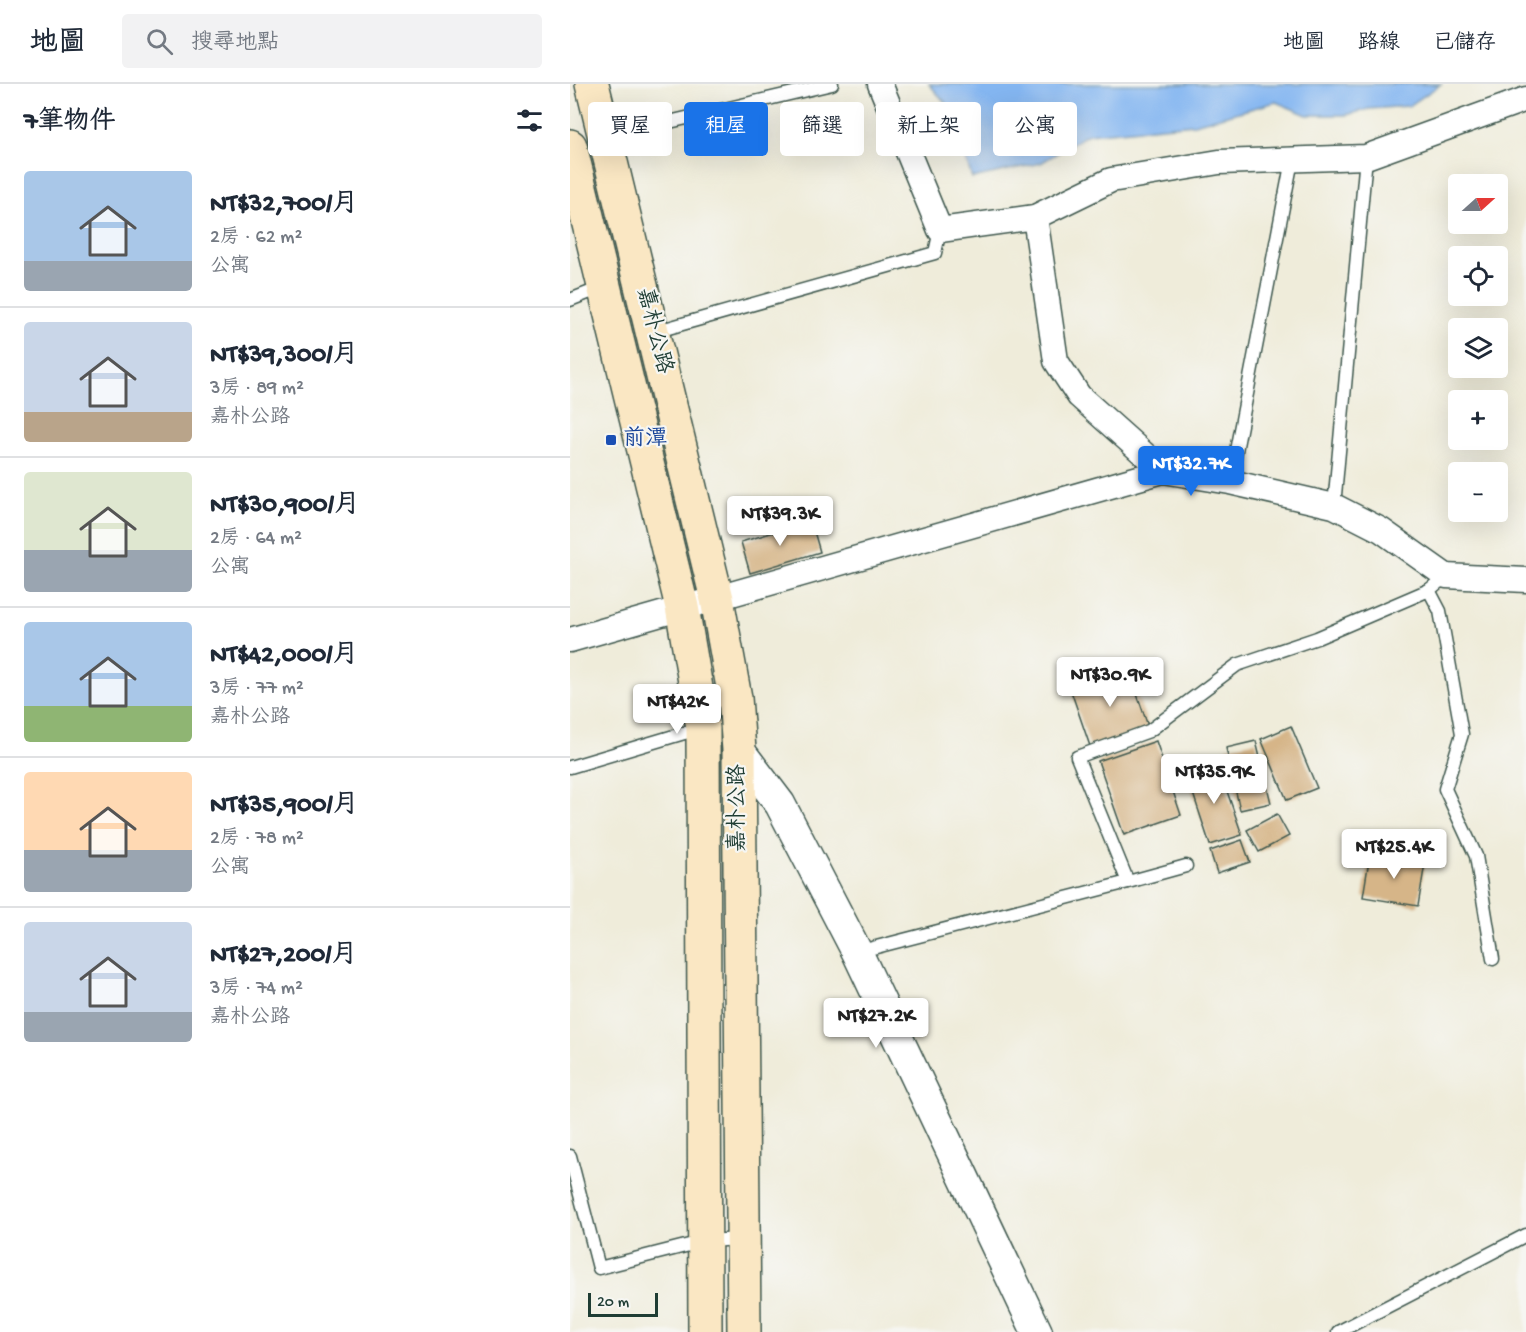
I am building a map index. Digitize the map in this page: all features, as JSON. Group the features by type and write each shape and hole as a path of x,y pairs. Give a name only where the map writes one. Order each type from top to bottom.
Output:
{"main road":[{"name":"嘉朴公路","path":"592,84 597,102"},
{"name":"嘉朴公路","path":"611,156 717,599 735,698 739,750 744,1332"},
{"name":"嘉朴公路","path":"572,163 682,607 703,728 705,1332"}],"street":[{"path":"880,84 940,230 1035,217 1111,180 1219,162 1366,157 1526,99"},
{"path":"1035,217 1056,361 1079,396 1163,471"},
{"path":"570,640 1163,471 1230,482 1334,506 1381,530 1438,583 1526,580"},
{"path":"703,728 739,750 780,804 856,952 1037,1332"}],"lane":[{"path":"672,122 832,84"},
{"path":"1334,506 1366,157"},
{"path":"1230,482 1292,160"},
{"path":"654,332 935,254 940,230"},
{"path":"570,300 604,287"},
{"path":"1128,882 1077,757 1149,731 1237,665 1317,638 1438,583 1440,611 1462,734 1445,789 1476,856 1492,958"},
{"path":"570,767 703,728"},
{"path":"856,952 1186,866"},
{"path":"570,1156 599,1268 705,1241 743,1239"},
{"path":"1338,1332 1526,1235"}],"water":[{"path":"929,84 1441,84 1409,106 1369,109 1346,115 1307,115 1276,102 1194,124 1088,134 1077,141 1077,102 993,102 993,156 1052,156 1041,163 972,178 965,156 981,156 981,102 945,102"}],"building":[{"path":"811,521 820,552 750,573 741,542"},
{"path":"1128,668 1149,729 1091,749 1070,688"},
{"path":"1291,726 1317,788 1287,800 1261,739"},
{"path":"1156,741 1181,815 1124,835 1098,761"},
{"path":"1256,741 1271,803 1240,810 1226,748"},
{"path":"1218,765 1242,835 1210,845 1187,775"},
{"path":"1277,814 1289,836 1259,852 1247,830"},
{"path":"1242,840 1250,862 1217,873 1210,851"},
{"path":"1370,854 1425,863 1418,906 1363,897"}],"place":[{"name":"前潭","path":"611,440"}]}
